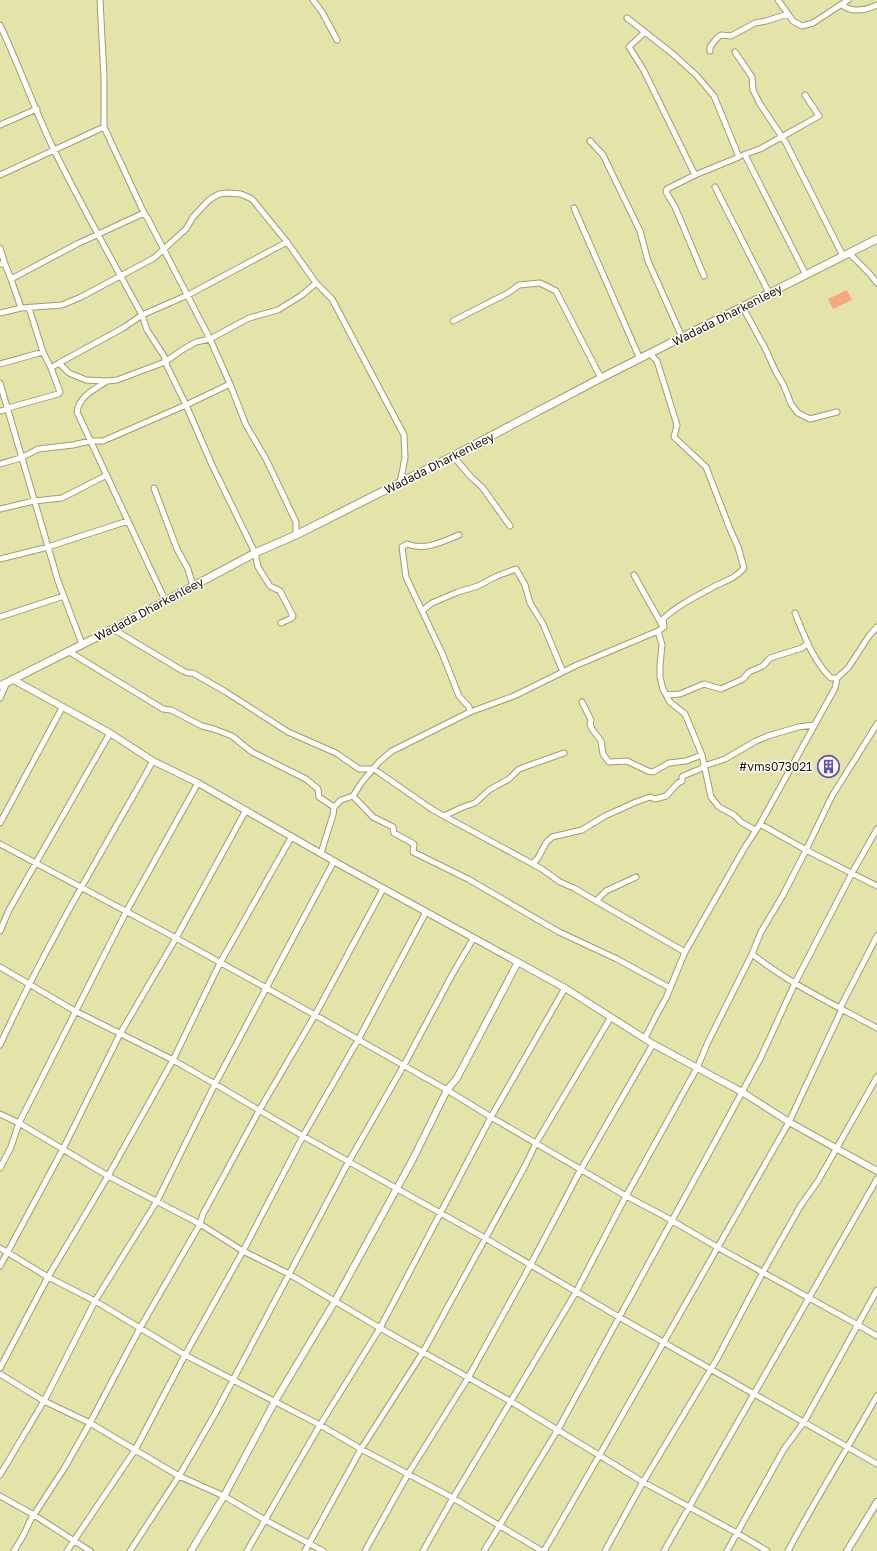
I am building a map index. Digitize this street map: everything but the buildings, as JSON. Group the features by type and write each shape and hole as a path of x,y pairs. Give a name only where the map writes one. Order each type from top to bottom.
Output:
{"main road":[{"name":"Wadada Dharkenleey","path":"0,686 113,629 255,553 296,535 400,483 601,378 877,239"}],"street":[{"path":"100,0 104,77 104,127 144,213 210,338 246,425 266,460 296,522 296,535"},
{"path":"313,0 322,12 337,40"},
{"path":"778,0 798,25 806,26 848,0"},
{"path":"842,5 855,10 868,9 877,5"},
{"path":"710,51 710,47 713,42 722,35 731,36 755,23 788,14"},
{"path":"627,18 673,54 697,76 714,96 742,156 806,275"},
{"path":"0,25 55,151 98,235 142,315 147,330 162,353 212,465 255,553 258,567 270,586 280,592 292,616 292,618 282,623"},
{"path":"645,32 629,47 643,69 696,175"},
{"path":"735,52 752,77 753,90 760,104 782,136 846,255 869,273 877,283"},
{"path":"704,276 675,207 666,192 667,189 696,175 760,149 819,116 805,95"},
{"path":"0,125 37,109"},
{"path":"0,175 55,151 104,127"},
{"path":"590,141 603,155 640,231 648,261 682,337"},
{"path":"715,187 769,293"},
{"path":"0,313 21,308 62,305 68,303 154,258 186,229 193,217 209,200 219,194 241,194 252,199 287,242 316,283 332,299 404,435 405,458 400,483"},
{"path":"574,208 640,359"},
{"path":"11,279 144,213"},
{"path":"51,368 123,328 142,315 188,295 287,242"},
{"path":"0,248 2,264 11,279 21,308"},
{"path":"58,363 69,373 86,380 117,380 166,362 196,342 210,338 249,318 278,310 302,295 316,283"},
{"path":"453,321 508,293 519,285 540,283 556,291 601,378"},
{"path":"742,306 765,348 784,386 791,404 798,413 810,419 837,412"},
{"path":"0,411 58,394 60,392 43,352 29,308"},
{"path":"0,364 43,352"},
{"path":"650,354 657,361 677,425 674,437 706,467 738,547 744,568 740,573 729,580 671,611 663,618 664,627"},
{"path":"107,381 85,396 77,412 165,600"},
{"path":"0,383 48,547 82,644"},
{"path":"0,464 22,458 38,449 73,445 90,441 103,441 230,384"},
{"path":"453,456 471,477 482,487 510,526"},
{"path":"0,509 34,501 62,498 107,475"},
{"path":"154,488 178,549 188,569 193,586"},
{"path":"0,559 48,547 128,521"},
{"path":"459,535 431,546 415,548 406,544 402,547 406,577 423,610 459,696 469,707 470,712"},
{"path":"423,610 432,603 458,592 478,586 497,576 516,569 525,585 530,604 543,624 563,672"},
{"path":"634,575 664,627"},
{"path":"0,617 26,607 64,596"},
{"path":"795,613 808,643 827,674 831,678 837,678"},
{"path":"321,853 333,815 334,807 341,800 353,796 362,782 392,751 470,712 514,696 602,654 658,631 664,627"},
{"path":"645,1038 666,998 685,952 755,830 760,824 835,688 837,678 848,668 869,636 877,627"},
{"path":"113,629 183,671 193,673 226,692 288,732 336,753 360,770 374,769 444,816 551,874 560,882 574,888 685,952"},
{"path":"658,631 662,645 660,677 670,702 685,714 702,754 712,797 719,807 734,815 741,822 755,830"},
{"path":"666,695 680,694 704,684 720,689 743,680 749,672 763,666 770,658 802,648 808,643"},
{"path":"68,651 163,709 171,710 202,726 232,736 252,752 306,779 318,789 319,797 334,807"},
{"path":"0,698 10,681 110,733 153,761 198,783 383,889 565,988 653,1044 742,1092 789,1122 877,1171"},
{"path":"582,702 591,720 590,724 592,729 601,741 603,754 609,762 627,761 653,772 669,763 686,761 702,754"},
{"path":"0,823 62,708"},
{"path":"532,864 538,858 546,843 552,837 582,830 606,816 636,802 650,797 655,798 666,796 678,783 682,781 683,776 700,770 704,766 725,759 768,736 814,724"},
{"path":"423,1551 576,1292 626,1196 697,1068 708,1042 752,954 761,932 783,895 832,796 877,724"},
{"path":"0,931 9,910 110,733"},
{"path":"444,816 476,803 489,790 509,779 519,769 564,753"},
{"path":"0,1045 29,984 81,888 153,761"},
{"path":"0,1168 11,1147 19,1123 75,1011 126,912 198,783"},
{"path":"353,796 373,816 393,828 394,833 414,844 413,852 468,879 559,932 616,959 670,988"},
{"path":"0,1266 63,1149 120,1034 176,938 246,810"},
{"path":"760,824 806,850 877,886"},
{"path":"484,1551 557,1431 618,1317 672,1221 760,1059 795,983 852,873 877,829"},
{"path":"0,1368 48,1278 108,1176 172,1060 220,963 292,836"},
{"path":"0,844 176,938 315,1015 447,1090 626,1196 877,1336"},
{"path":"0,1475 44,1401 95,1301 157,1201 215,1084 334,861"},
{"path":"596,902 606,892 636,876"},
{"path":"14,1551 90,1423 140,1328 200,1224 203,1214 260,1109 315,1015 383,889"},
{"path":"67,1551 135,1450 303,1136 358,1040 426,912"},
{"path":"0,1248 48,1278 95,1301 185,1355 320,1425 360,1449 453,1498 543,1551 600,1456 789,1122 841,1008 877,936"},
{"path":"130,1551 178,1476 234,1380 349,1161 474,938"},
{"path":"752,954 768,967 795,983 877,1028"},
{"path":"191,1551 224,1496 274,1402 335,1301 413,1158 447,1090 457,1078 518,962"},
{"path":"0,967 75,1011 172,1060 260,1109 303,1136 441,1212 618,1317 877,1464"},
{"path":"247,1551 320,1425 380,1328 491,1117 565,988"},
{"path":"305,1551 360,1449 423,1352 525,1166 536,1143 611,1017"},
{"path":"365,1551 408,1474 468,1378 582,1169 653,1044"},
{"path":"605,1551 643,1482 710,1369 801,1205 818,1181 877,1077"},
{"path":"0,1114 19,1123 108,1176 200,1224 243,1250 289,1274 510,1402 643,1482 767,1551"},
{"path":"664,1551 877,1179"},
{"path":"727,1551 784,1449 804,1422 877,1290"},
{"path":"0,1374 44,1401 90,1423 178,1476 224,1496 323,1551"},
{"path":"788,1551 817,1496 848,1448 877,1396"},
{"path":"0,1496 34,1515 90,1551"},
{"path":"847,1551 877,1502"}],"shaded area":[{"path":"847,290 852,300 833,309 828,299"}],"place":[{"name":"#vms073021","path":"828,766"}]}
